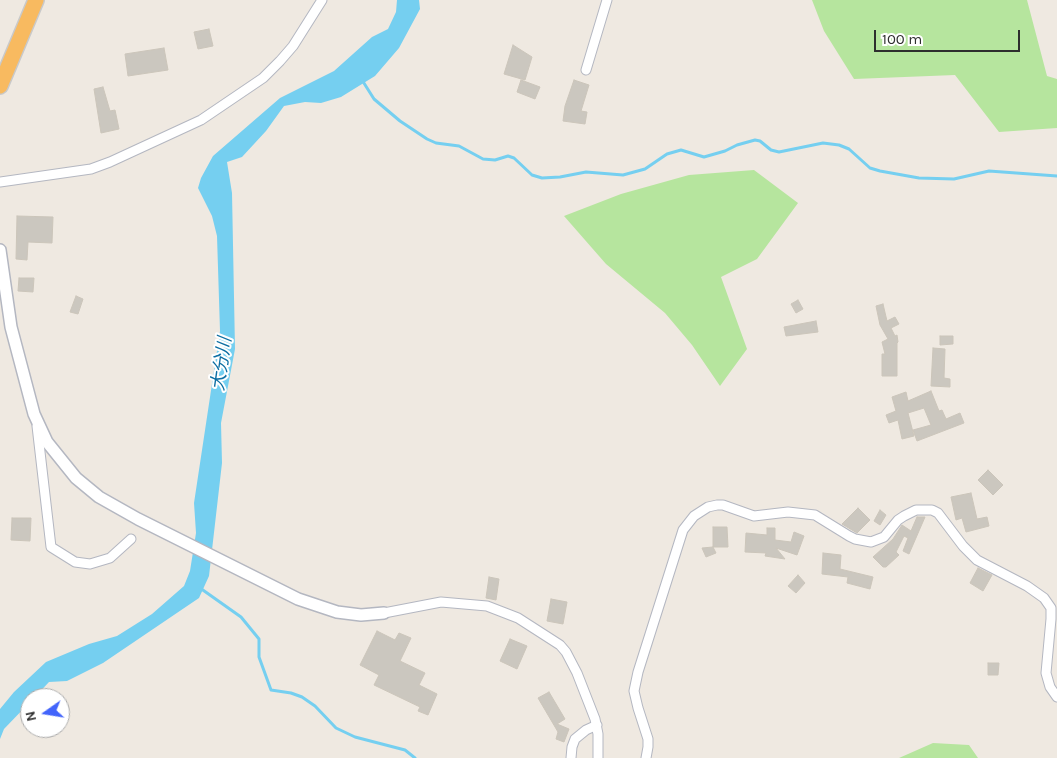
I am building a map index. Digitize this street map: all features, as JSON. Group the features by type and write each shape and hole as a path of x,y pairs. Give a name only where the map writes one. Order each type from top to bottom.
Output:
{"highway":[{"path":"0,86 36,0"}],"street":[{"path":"0,182 91,169 200,120 263,78 280,62 293,46 322,0"},
{"path":"586,70 607,0"},
{"path":"0,250 11,327 40,442 51,547 75,562 90,564 110,558 131,539"},
{"path":"34,414 47,442 76,478 100,497 138,519 298,600 324,609 361,615 447,602 487,606 518,618 564,648 586,694 597,726 598,758"},
{"path":"646,758 648,739 634,691 638,672 683,530 694,516 708,507 717,504 754,516 788,512 811,514 820,517 855,539 871,542 888,534 898,520 916,510 932,510 938,513 963,546 977,560 1027,586 1044,598 1050,608 1051,619 1046,673 1050,687 1057,697"},
{"path":"572,758 572,747 575,739 586,730 597,726"}],"green space":[{"path":"812,0 1027,0 1047,76 1057,79 1057,128 999,132 955,75 854,79 824,31"},
{"path":"754,170 798,203 757,259 721,277 747,349 720,386 692,345 665,313 606,264 564,216 621,194 689,175"},
{"path":"933,743 969,745 978,758 899,758"}],"water":[{"name":"大分川","path":"397,0 419,0 420,9 399,48 375,76 341,97 321,103 305,102 284,106 266,131 242,157 227,162 232,193 235,349 221,423 222,463 209,576 199,598 103,663 67,681 49,682 43,688 20,688 20,712 4,729 0,739 0,709 14,692 46,662 89,644 117,636 152,614 184,586 190,571 196,533 194,503 220,331 217,236 212,216 198,188 201,178 213,156 280,98 334,71 372,37 388,29 396,12"}],"building":[{"path":"209,29 213,46 198,49 194,32"},
{"path":"513,45 532,57 525,80 504,74"},
{"path":"164,48 168,70 128,76 125,54"},
{"path":"521,80 540,87 535,99 517,92"},
{"path":"574,80 589,85 581,111 587,112 585,124 563,121 565,106"},
{"path":"103,87 110,111 115,110 119,129 101,133 94,89"},
{"path":"17,216 53,217 52,243 28,242 27,260 16,259"},
{"path":"19,278 34,278 33,292 18,291"},
{"path":"76,296 83,299 78,314 70,312"},
{"path":"798,300 803,309 796,313 791,304"},
{"path":"883,304 887,321 895,317 899,324 891,328 895,336 897,335 898,342 897,376 882,376 882,354 885,354 882,342 888,339 880,325 876,306"},
{"path":"816,321 818,332 786,336 784,327"},
{"path":"940,336 953,336 953,344 940,345"},
{"path":"933,348 945,349 944,378 950,379 950,387 931,386"},
{"path":"931,391 939,411 942,410 946,419 960,413 964,423 917,441 913,430 931,425 924,408 908,413 914,436 902,439 898,420 889,423 886,415 896,411 892,397 906,392 908,401"},
{"path":"988,470 1003,485 993,495 978,480"},
{"path":"971,493 977,519 987,517 989,526 966,532 962,518 956,520 951,497"},
{"path":"858,508 870,520 857,533 842,524"},
{"path":"880,510 886,515 880,525 874,521"},
{"path":"917,517 925,517 909,554 903,551 908,538 904,536 896,552 899,555 886,567 883,567 873,557 893,539 902,525 911,531"},
{"path":"12,518 31,518 30,541 11,540"},
{"path":"713,527 727,527 728,547 713,547"},
{"path":"767,528 775,528 775,540 791,542 794,532 804,536 797,555 776,548 785,559 765,556 766,553 745,552 746,533 767,535"},
{"path":"713,547 716,553 706,557 702,548"},
{"path":"823,553 841,555 840,569 873,577 870,589 847,583 848,577 822,574"},
{"path":"978,568 992,575 983,591 970,583"},
{"path":"798,575 805,583 796,593 788,586"},
{"path":"489,577 499,579 496,600 486,598"},
{"path":"551,599 567,602 563,624 547,621"},
{"path":"377,631 395,640 399,633 411,638 400,661 425,673 419,685 437,694 428,715 418,711 420,707 374,685 379,675 360,665"},
{"path":"510,639 527,646 517,669 500,661"},
{"path":"988,663 999,663 998,675 988,675"},
{"path":"549,692 565,719 557,724 569,729 564,742 556,739 558,732 538,698"}],"waterway":[{"path":"362,80 374,99 400,121 427,139 436,143 459,146 483,159 495,160 508,156 514,158 532,175 542,178 586,172 623,175 645,169 667,154 681,150 704,157 755,140 760,141 771,150 779,152 823,143 839,145 849,149 870,168 919,178 954,179 989,171 1057,176"},
{"path":"200,588 241,617 259,639 259,657 271,690 302,697 315,706 336,728 355,737 405,750 415,758"}]}
